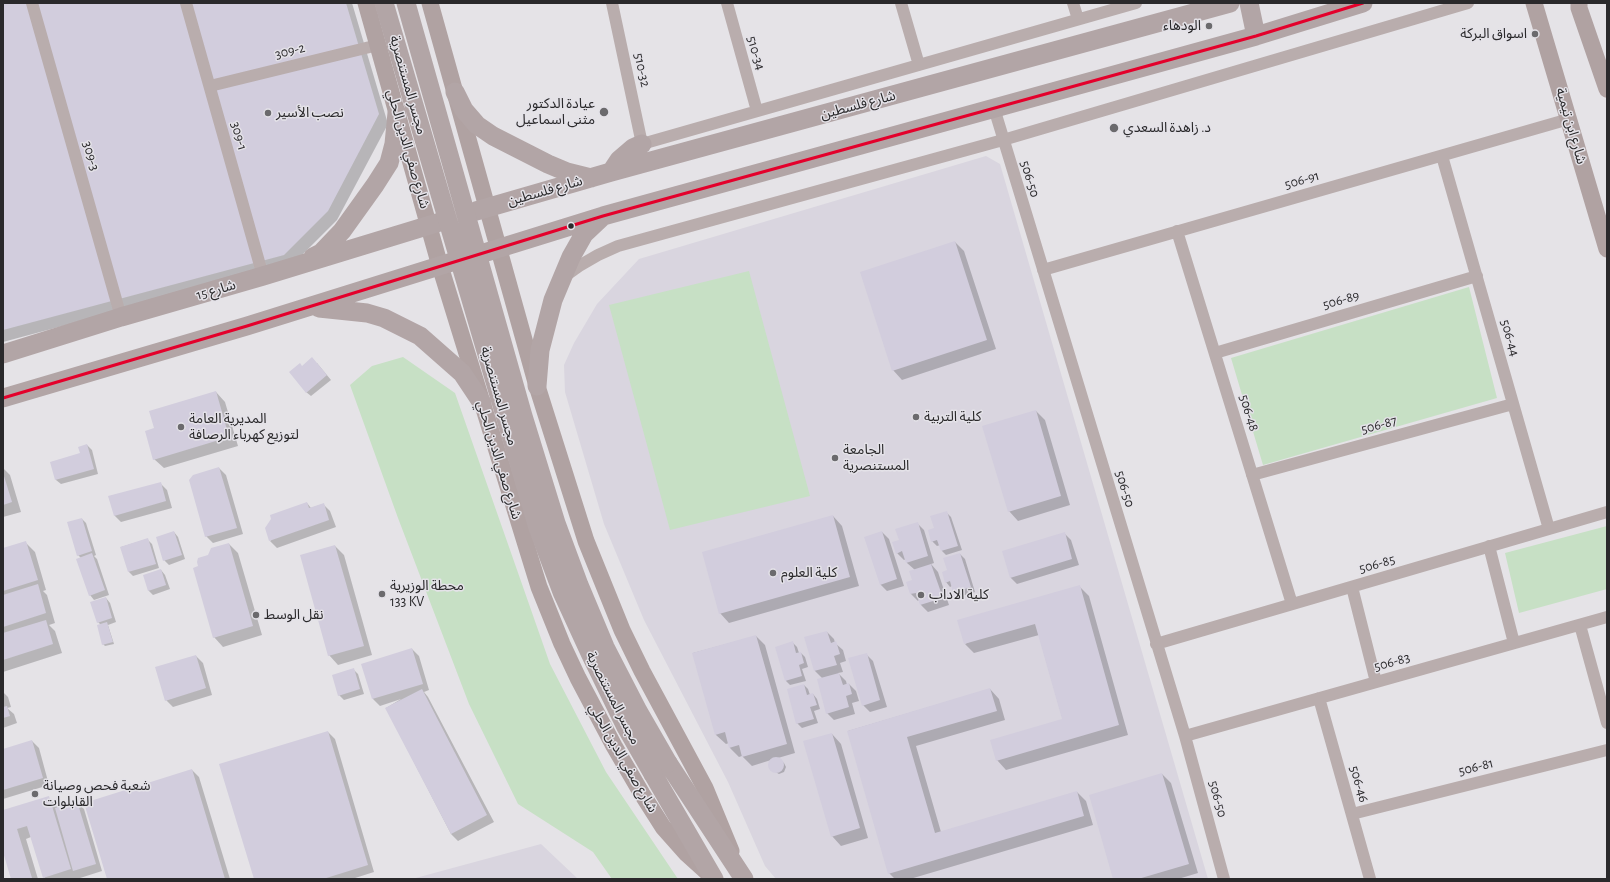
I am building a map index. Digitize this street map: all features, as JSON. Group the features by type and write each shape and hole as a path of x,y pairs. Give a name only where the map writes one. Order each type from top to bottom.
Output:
{"main road":[{"name":"مجسر المستنصرية","path":"384,3 538,528 562,592 626,726 661,768"},
{"name":"مجسر المستنصرية","path":"406,3 523,416 556,523 579,585 605,647 641,716 661,768"},
{"name":"شارع فلسطين","path":"481,210 611,172 1230,3"},
{"path":"1249,3 1256,36"},
{"path":"493,250 603,216 1256,36 1363,3"},
{"path":"455,92 477,125 493,136 548,164 567,172 591,178"},
{"path":"296,265 321,253 342,231 375,185 389,163 394,144 397,113"},
{"path":"611,172 619,160 633,148 642,144"},
{"path":"537,386 540,350 549,313 561,280 571,257 584,234 603,216"},
{"name":"شارع 15","path":"3,354 121,317 435,224"},
{"path":"3,398 308,308 446,264"},
{"path":"308,308 337,309 367,313 384,318 420,336 462,373 482,403"},
{"path":"661,768 741,875"},
{"name":"شارع صفي الدين الحلي","path":"661,768 714,879"}],"street":[{"name":"309-3","path":"32,3 121,317"},
{"name":"309-1","path":"186,3 263,276"},
{"name":"شارع صفي الدين الحلي","path":"366,3 397,113 435,224 482,403 530,561 562,644 614,746 663,827 687,854 714,879"},
{"path":"430,3 455,92 481,210 537,386 579,537 642,671 708,795 741,875"},
{"name":"510-32","path":"612,3 642,144"},
{"name":"510-34","path":"727,3 757,111"},
{"path":"901,3 919,65"},
{"path":"1073,3 1078,20"},
{"path":"642,144 1136,3"},
{"path":"561,280 585,262 618,246 1003,140 1468,3"},
{"name":"شارع ابن تيمية","path":"1534,3 1607,249"},
{"path":"1579,3 1579,8 1607,90"},
{"name":"309-2","path":"210,86 378,45"},
{"name":"506-50","path":"994,108 1185,736 1224,879"},
{"name":"506-91","path":"1043,270 1569,119"},
{"name":"506-44","path":"1442,156 1549,529"},
{"name":"506-48","path":"1177,232 1292,604"},
{"name":"506-89","path":"1215,353 1476,276"},
{"name":"506-87","path":"1252,475 1513,404"},
{"name":"506-85","path":"1156,644 1607,512"},
{"path":"530,561 536,544"},
{"path":"1489,546 1514,643"},
{"path":"1352,587 1376,682"},
{"name":"506-83","path":"1185,736 1607,617"},
{"path":"1580,625 1607,724"},
{"name":"506-46","path":"1319,698 1370,879"},
{"name":"506-81","path":"1352,814 1607,750"}],"shaded area":[{"name":"الجامعة المستنصرية","path":"986,156 1000,164 1208,879 776,879 765,866 728,782 644,620 604,524 565,392 564,365 574,343 597,304 639,259"},
{"path":"541,844 578,879 412,879"}],"green space":[{"path":"749,271 810,496 670,530 609,305"},
{"path":"1469,287 1497,398 1263,465 1231,358"},
{"path":"403,357 455,393 550,664 606,772 678,879 612,879 593,852 518,804 469,704 398,518 350,385 372,366"},
{"path":"1607,526 1607,589 1519,613 1505,553"}],"building":[{"path":"3,3 346,3 379,114 328,211 284,255 3,330"},
{"path":"955,241 987,340 892,371 860,272"},
{"path":"312,357 327,375 306,393 289,372 300,363 302,366"},
{"path":"216,391 229,437 153,460 145,431 154,428 149,411"},
{"path":"1036,410 1061,496 1008,512 982,426"},
{"path":"87,444 94,469 55,480 50,462 80,453 78,447"},
{"path":"219,467 237,528 205,537 189,480 193,475"},
{"path":"3,473 12,502 3,505"},
{"path":"161,482 166,501 114,516 108,496"},
{"path":"307,502 309,508 324,503 329,520 269,541 265,528 271,519 270,515"},
{"path":"947,511 958,546 941,551 937,540 931,542 928,530 934,528 930,516"},
{"path":"833,515 850,577 719,614 702,552"},
{"path":"82,518 92,551 77,556 67,522"},
{"path":"918,522 928,556 906,563 902,551 896,554 892,542 899,540 895,529"},
{"path":"174,531 182,555 163,561 156,537"},
{"path":"882,531 897,579 880,585 864,537"},
{"path":"1065,532 1072,559 1010,578 1002,551"},
{"path":"148,538 156,564 128,572 120,547"},
{"path":"26,541 38,580 3,591 3,548"},
{"path":"229,543 253,626 213,638 193,568 198,566 198,558 208,555 211,548"},
{"path":"335,545 364,646 328,656 300,555"},
{"path":"92,553 105,590 89,596 76,559"},
{"path":"960,553 971,587 953,593 950,581 945,583 942,572 947,570 943,558"},
{"path":"931,564 943,598 920,605 916,593 910,594 906,582 912,580 909,571"},
{"path":"161,569 166,585 148,591 143,575"},
{"path":"38,584 46,613 3,627 3,595"},
{"path":"1080,585 1119,725 996,761 990,740 1062,719 1035,624 964,644 957,620"},
{"path":"106,597 112,618 97,623 90,602"},
{"path":"46,620 53,644 3,660 3,633"},
{"path":"107,622 113,642 102,645 97,625"},
{"path":"827,631 831,643 836,641 840,654 834,656 837,665 814,671 804,637"},
{"path":"756,635 787,744 742,757 739,745 729,748 725,732 715,735 692,653"},
{"path":"793,641 796,653 801,652 804,663 799,665 802,676 785,681 775,647"},
{"path":"412,648 423,684 372,699 361,664"},
{"path":"867,653 880,700 862,706 848,658"},
{"path":"196,655 206,688 165,701 155,667"},
{"path":"354,668 360,689 338,696 332,675"},
{"path":"839,673 843,685 849,683 852,694 846,696 849,707 826,714 817,679"},
{"path":"804,684 807,695 813,693 817,705 810,707 814,719 796,724 787,689"},
{"path":"990,688 997,711 907,737 935,833 1077,791 1084,816 888,874 847,731"},
{"path":"422,689 487,815 451,834 385,708"},
{"path":"7,706 10,716 3,718 3,707"},
{"path":"328,731 368,865 323,879 254,879 219,764"},
{"path":"832,733 860,828 831,837 803,741"},
{"path":"32,740 43,778 3,790 3,749"},
{"path":"776,757 782,759 784,765 782,771 776,773 770,771 768,765 770,759"},
{"path":"192,769 225,879 107,879 84,803"},
{"path":"1162,773 1189,864 1138,879 1113,879 1089,795"},
{"path":"49,796 71,869 43,878 27,826 17,829 32,878 11,879 3,852 3,810"},
{"path":"77,801 96,864 73,871 55,808"}],"transit line":[{"path":"3,398 247,326 603,216 1256,36 1363,3"}],"place":[{"name":"الودهاء","path":"1209,26"},
{"name":"اسواق البركة","path":"1535,34"},
{"name":"عيادة الدكتور مثنى اسماعيل","path":"604,112"},
{"name":"نصب الأسير","path":"268,113"},
{"name":"د. زاهدة السعدي","path":"1114,128"},
{"name":"كلية التربية","path":"916,417"},
{"name":"المديرية العامة لتوزيع كهرباء الرصافة","path":"181,427"},
{"name":"الجامعة المستنصرية","path":"835,458"},
{"name":"كلية العلوم","path":"773,573"},
{"name":"محطة الوزيرية 133 KV","path":"382,594"},
{"name":"كلية الاداب","path":"921,595"},
{"name":"نقل الوسط","path":"256,615"},
{"name":"شعبة فحص وصيانة القابلوات","path":"35,794"}]}
